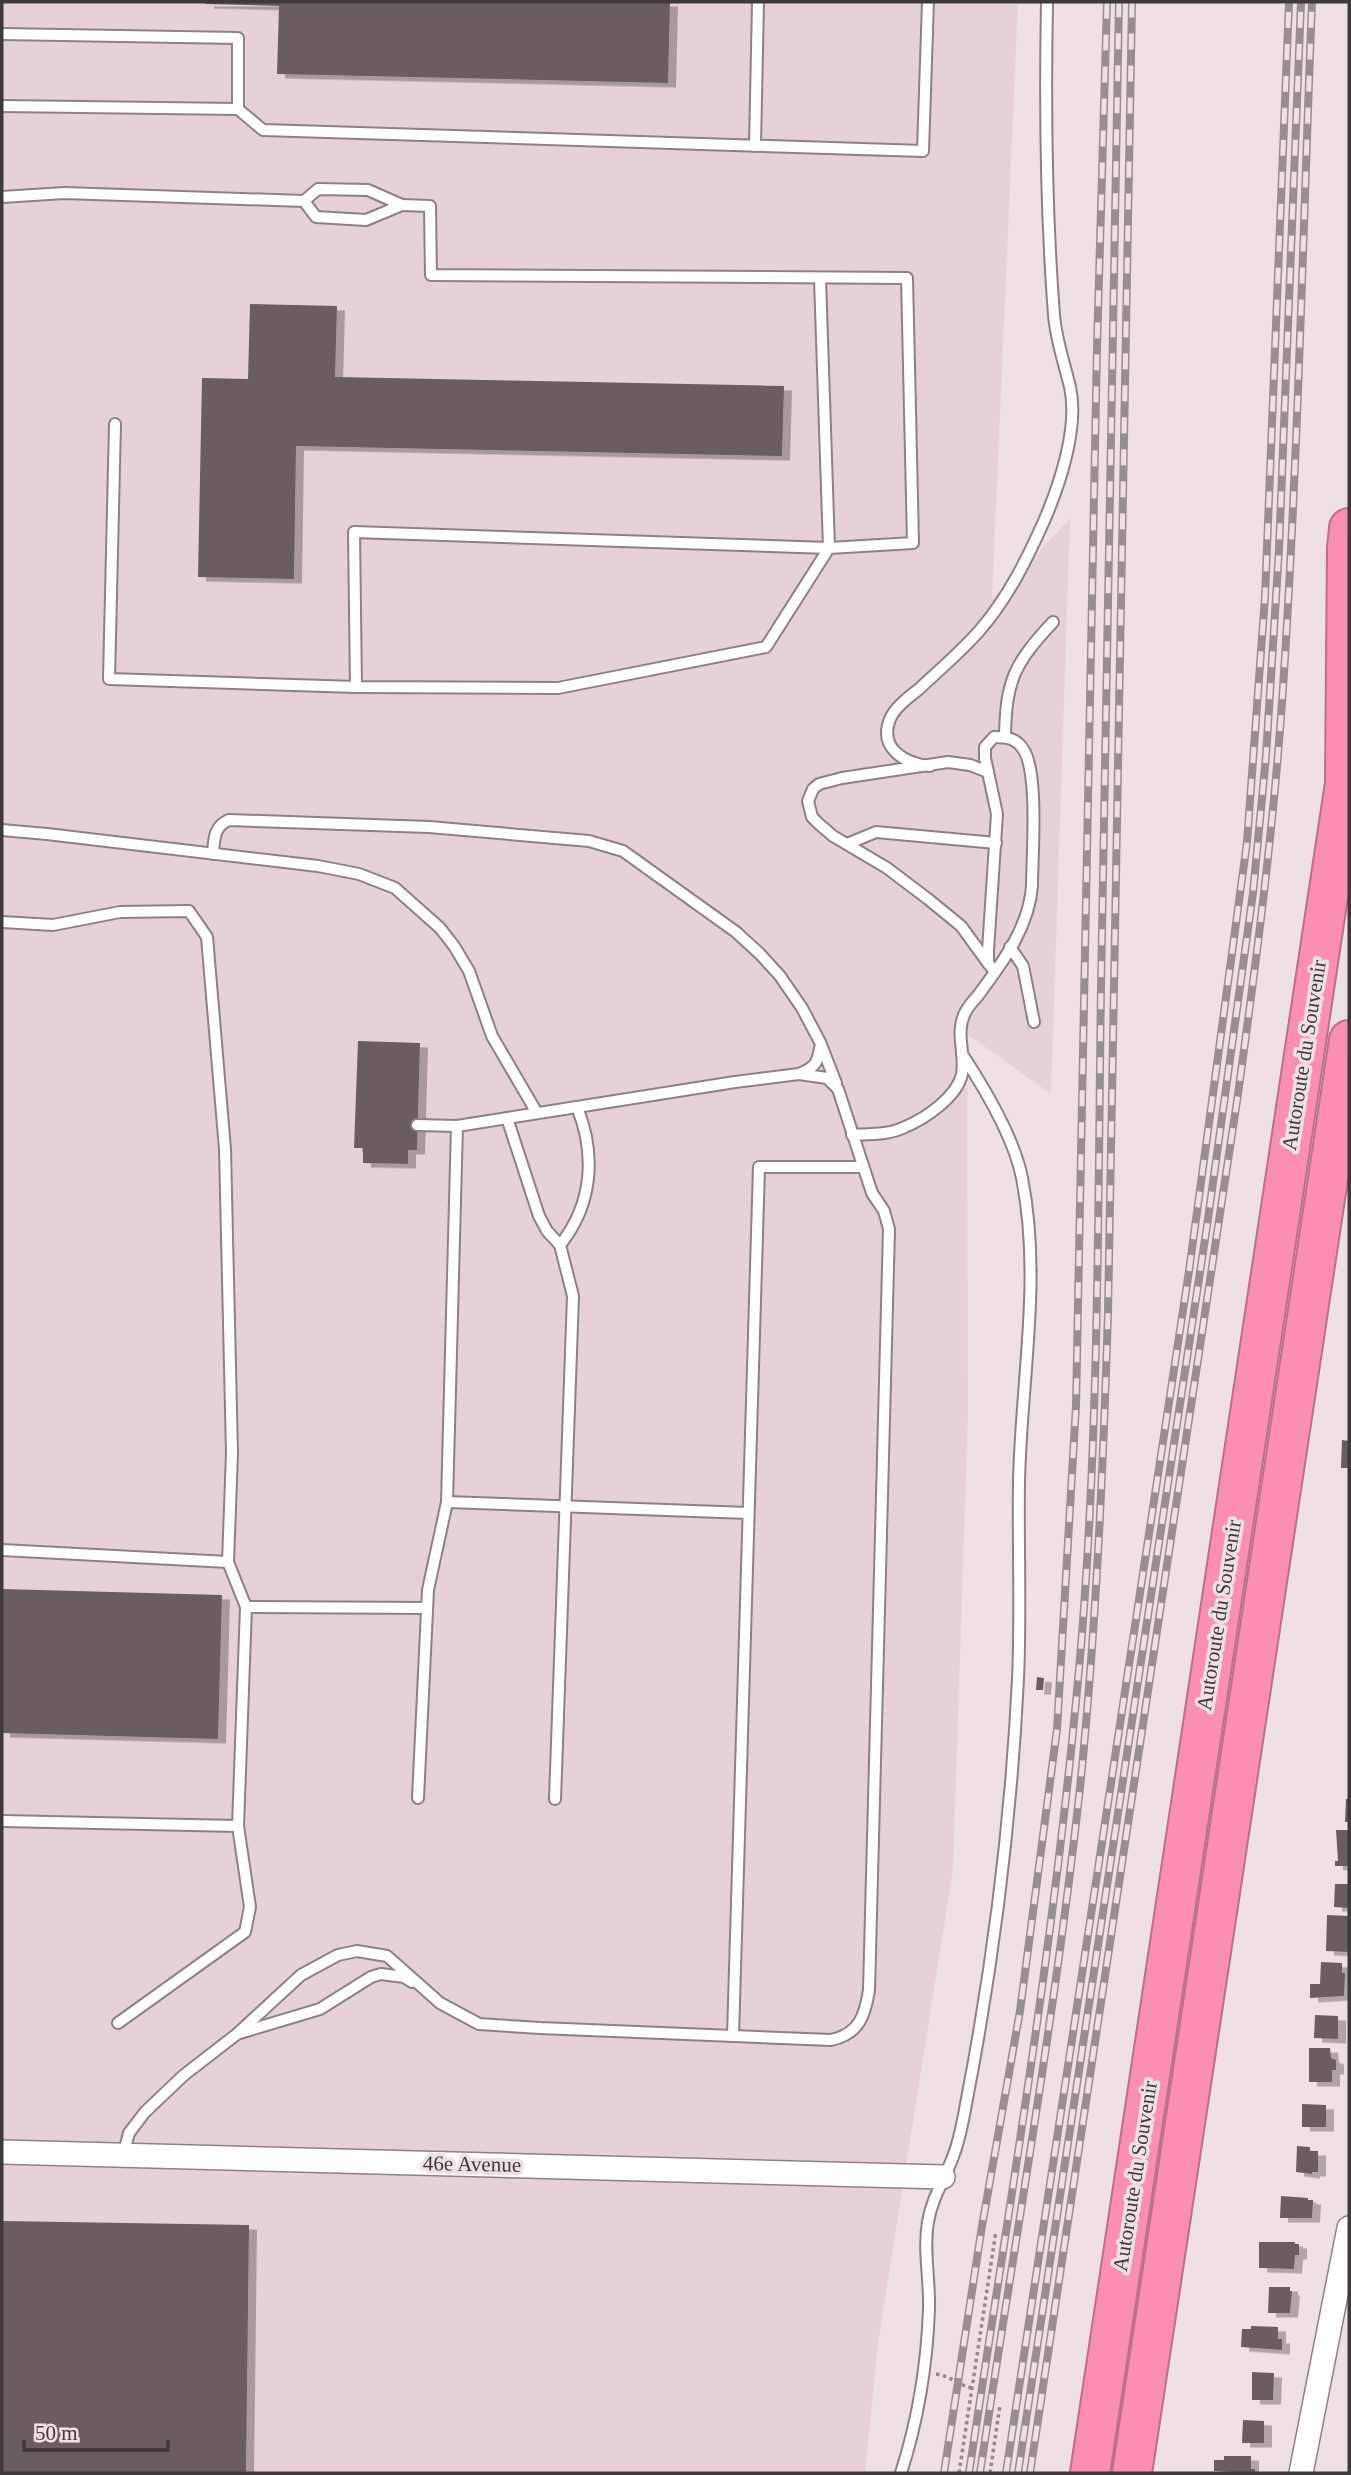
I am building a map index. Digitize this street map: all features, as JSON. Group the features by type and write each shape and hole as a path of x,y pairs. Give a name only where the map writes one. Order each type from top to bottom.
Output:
{"highway":[{"name":"Autoroute du Souvenir","path":"1090,2473 1347,771 1349,528"},
{"name":"Autoroute du Souvenir","path":"1132,2473 1349,1040"}],"street":[{"name":"46e Avenue","path":"2,2152 943,2177"},
{"path":"1301,2473 1340,2320 1349,2228"}],"lane":[{"path":"755,146 758,2"},
{"path":"2,106 238,109 263,130 923,151 928,2"},
{"path":"930,766 907,762 893,750 887,736 890,720 901,705 980,630 1016,580 1057,489 1068,444 1071,397 1060,358 1054,314 1045,88 1046,2"},
{"path":"2,34 238,38 238,109"},
{"path":"2,197 64,193 304,201 318,189 368,190 402,205 430,206 431,275 907,278 913,543 829,548 354,532 356,687"},
{"path":"304,201 316,216 366,220 402,205"},
{"path":"115,424 109,679 356,687 558,688 766,647 829,548 820,279"},
{"path":"1005,737 1006,703 1014,672 1028,650 1053,622"},
{"path":"852,1135 881,1134 905,1128 945,1100 956,1088 962,1073 959,1038 963,1015 992,967 1010,947 1026,922 1031,904 1032,774 1023,748 1013,739 1005,737 994,737 985,747 997,814 988,950 992,967"},
{"path":"988,772 959,762 948,762 842,778 819,784 813,789 808,801 812,817 833,836 887,868 961,926 992,967"},
{"path":"123,2155 129,2133 145,2112 184,2075 237,2034 301,1975 338,1955 357,1951 387,1956 440,2003 479,2024 831,2040 843,2038 861,2022 870,1990 889,1229 884,1211 872,1193 820,1042 802,1008 780,976 736,932 640,862 606,844 559,837 429,827 229,820 218,827 214,837 213,854"},
{"path":"2,830 347,871 395,888 440,928 454,946 469,971 492,1036 537,1113"},
{"path":"846,844 876,832 996,843"},
{"path":"2,922 53,925 120,912 189,911 207,937 225,1149 232,1453 228,1562 246,1607 237,1826 250,1907 245,1932 118,2023"},
{"path":"1010,947 1023,966 1034,1022"},
{"path":"799,1074 820,1059 820,1042"},
{"path":"901,2473 921,2396 929,2311 927,2226 943,2177 954,2154 974,2062 1009,1799 1018,1677 1021,1565 1019,1483 1032,1294 1027,1207 1021,1172 1006,1133 977,1076 962,1054"},
{"path":"417,1125 457,1126 799,1074 827,1078 838,1089"},
{"path":"560,1245 571,1231 579,1213 590,1174 587,1136 577,1107"},
{"path":"507,1118 538,1216 560,1245 573,1296 555,1799"},
{"path":"418,1798 428,1590 447,1502 457,1126"},
{"path":"733,2036 758,1167 863,1167"},
{"path":"447,1502 748,1513"},
{"path":"2,1550 228,1562"},
{"path":"246,1607 427,1608"},
{"path":"2,1821 237,1826"},
{"path":"237,2034 320,2009 371,1977 381,1974 404,1977 418,1985"}],"path":[{"path":"959,2473 996,2231"},
{"path":"937,2374 948,2376 972,2388"},
{"path":"990,2473 1000,2405"}],"shaded area":[{"path":"2,2 1018,2 992,599 1070,519 1051,1094 967,1034 968,1415 953,1869 878,2343 865,2473 2,2473"}],"building":[{"path":"206,2 670,2 668,83 277,74 279,6"},
{"path":"250,304 337,306 335,377 784,386 782,456 296,446 294,579 198,577 202,378 248,379"},
{"path":"358,1041 420,1043 417,1150 408,1150 408,1164 363,1163 363,1148 354,1148"},
{"path":"1342,1440 1349,1441 1349,1468 1341,1468"},
{"path":"2,1589 222,1595 218,1739 2,1733"},
{"path":"1037,1677 1044,1678 1043,1690 1036,1690"},
{"path":"1346,1799 1349,1799 1349,1822 1345,1822"},
{"path":"1336,1830 1349,1830 1349,1866 1335,1866 1335,1861 1338,1861"},
{"path":"1335,1884 1349,1884 1349,1908 1334,1907"},
{"path":"1327,1915 1349,1916 1349,1952 1326,1951"},
{"path":"1321,1962 1342,1963 1342,1973 1345,1973 1344,1996 1310,1998 1310,1984 1320,1984"},
{"path":"1315,2015 1338,2016 1338,2039 1314,2038"},
{"path":"1309,2048 1330,2048 1331,2058 1336,2060 1336,2070 1332,2070 1332,2082 1309,2082"},
{"path":"1302,2104 1326,2105 1326,2127 1302,2127"},
{"path":"1297,2146 1318,2151 1318,2172 1296,2172"},
{"path":"1281,2196 1313,2200 1312,2218 1280,2218"},
{"path":"2,2221 249,2225 246,2473 2,2473"},
{"path":"1259,2242 1299,2244 1299,2255 1295,2255 1294,2269 1259,2268"},
{"path":"1269,2287 1290,2287 1290,2313 1268,2313"},
{"path":"1251,2326 1278,2327 1282,2350 1241,2347 1242,2329 1251,2329"},
{"path":"1252,2372 1274,2373 1273,2400 1252,2400"},
{"path":"1243,2420 1264,2421 1264,2443 1242,2443"},
{"path":"1224,2456 1251,2456 1251,2469 1255,2469 1255,2473 1214,2471 1214,2460 1224,2460"}],"railway":[{"path":"944,2473 982,2226 1020,2011 1057,1729 1076,1406 1097,347 1107,2"},
{"path":"969,2473 1061,1844 1088,1553 1097,1310 1119,2"},
{"path":"980,2473 1059,1960 1080,1788 1095,1610 1108,1313 1132,2"},
{"path":"1006,2473 1189,1271 1247,842 1265,597 1289,2"},
{"path":"1018,2473 1207,1226 1253,893 1266,756 1279,549 1301,2"},
{"path":"1030,2473 1237,1101 1264,895 1275,791 1288,602 1312,2"}]}
